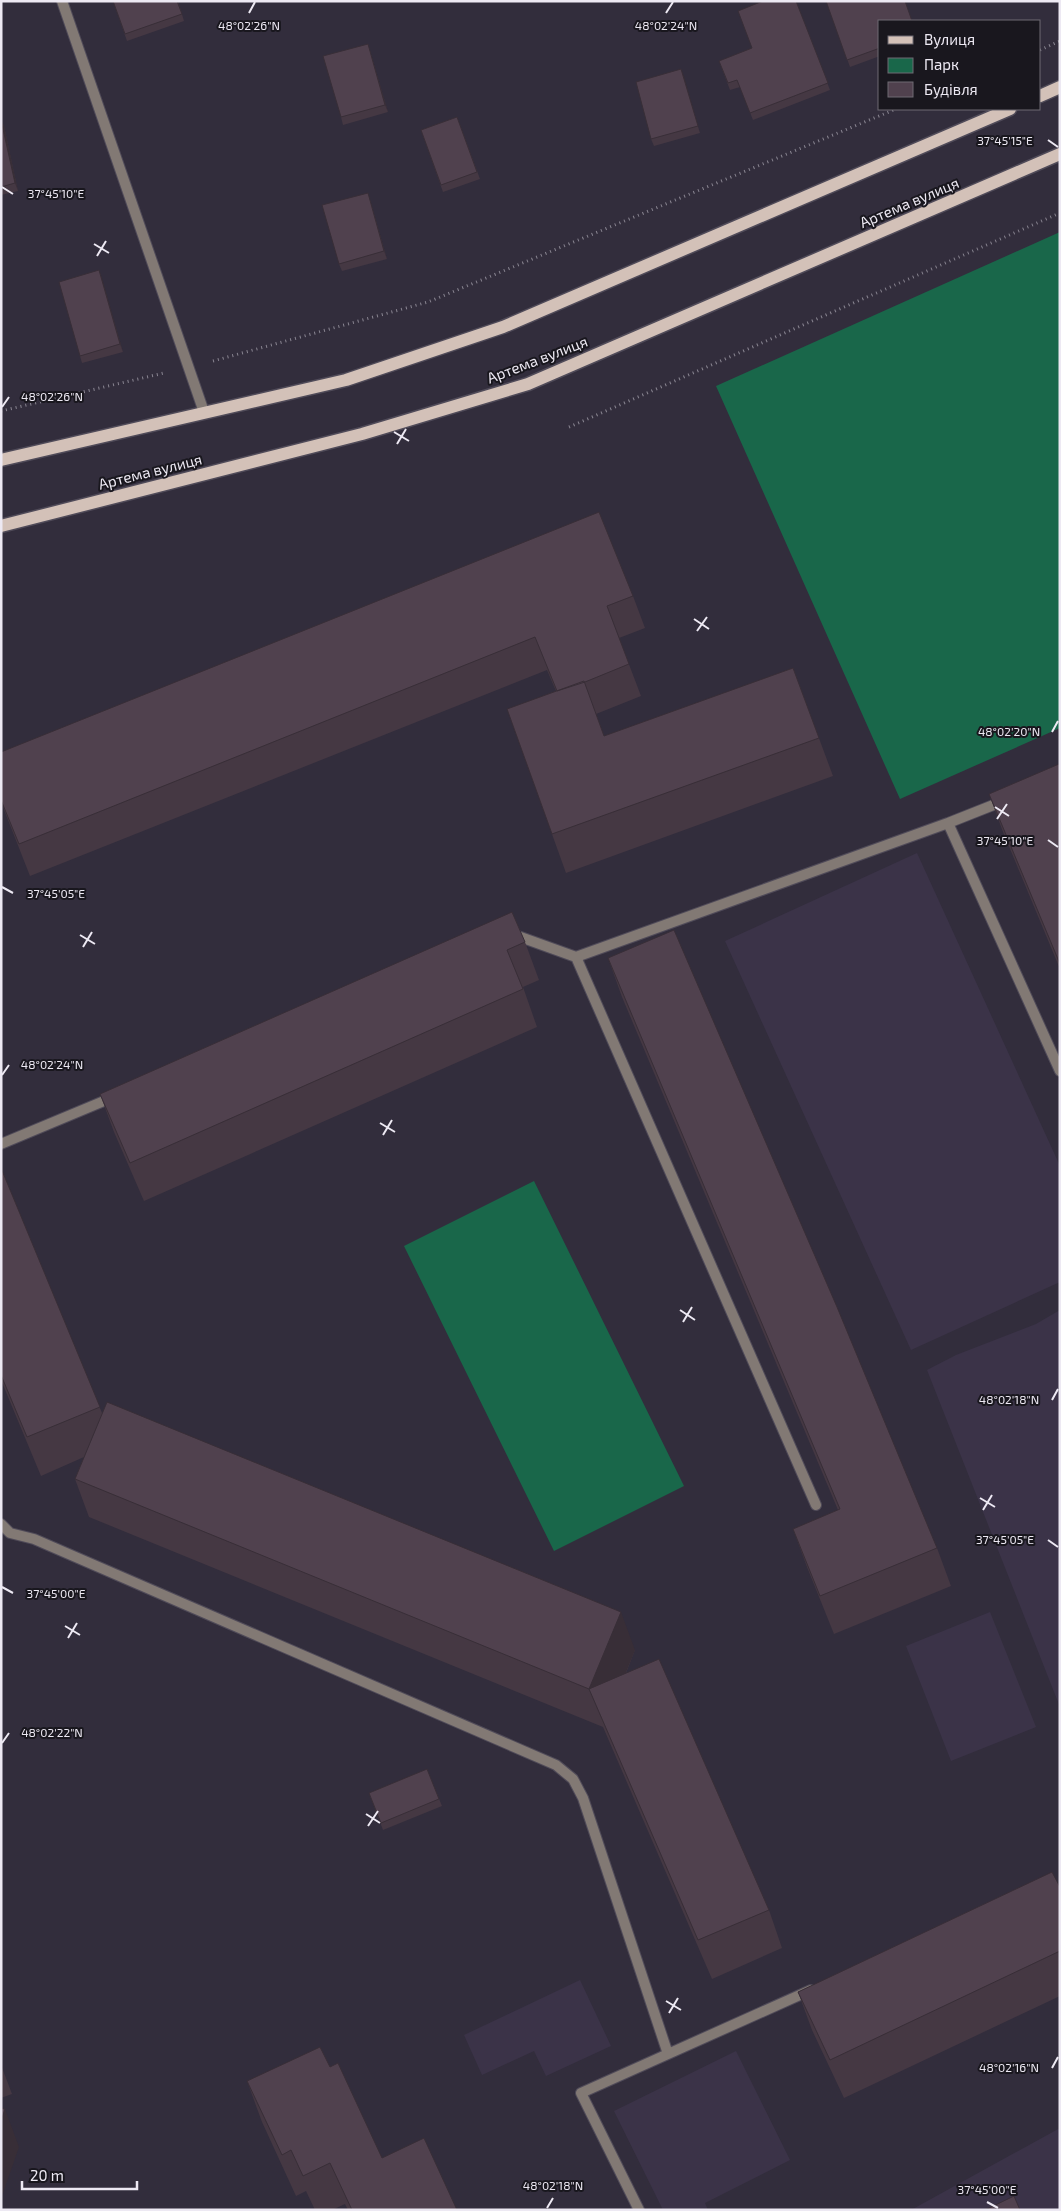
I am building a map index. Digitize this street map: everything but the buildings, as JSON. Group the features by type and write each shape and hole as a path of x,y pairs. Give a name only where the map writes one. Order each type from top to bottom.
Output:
{"main road":[{"path":"1041,96 1060,87"},
{"path":"1,460 346,380 503,327 1008,110"},
{"name":"Артема вулиця","path":"1,526 362,434 528,384 1060,154"}],"lane":[{"path":"62,1 204,412"},
{"path":"498,937 508,933 576,957 948,823 1017,795"},
{"path":"948,823 1060,1071"},
{"path":"576,957 816,1505"},
{"path":"1,1144 122,1094"},
{"path":"1,1524 10,1533 43,1543 556,1765 573,1779 583,1798 668,2054"},
{"path":"639,2210 581,2093 823,1985"}],"path":[{"path":"1041,50 1060,41"},
{"path":"1,411 188,367 428,302 894,110"},
{"path":"569,427 1060,213"}],"shaded area":[{"path":"917,853 1060,1166 1060,1282 911,1350 725,941"},
{"path":"1060,1310 1060,1707 927,1370 956,1355 1036,1324"},
{"path":"990,1612 1036,1727 951,1761 906,1646"},
{"path":"580,1980 611,2046 546,2076 534,2051 482,2075 464,2035"},
{"path":"736,2051 790,2160 705,2203 708,2210 663,2210 614,2111"},
{"path":"1060,2128 1060,2210 911,2210"}],"green space":[{"path":"1060,232 1060,728 900,799 716,386"},
{"path":"534,1181 684,1486 554,1551 404,1246"}]}
